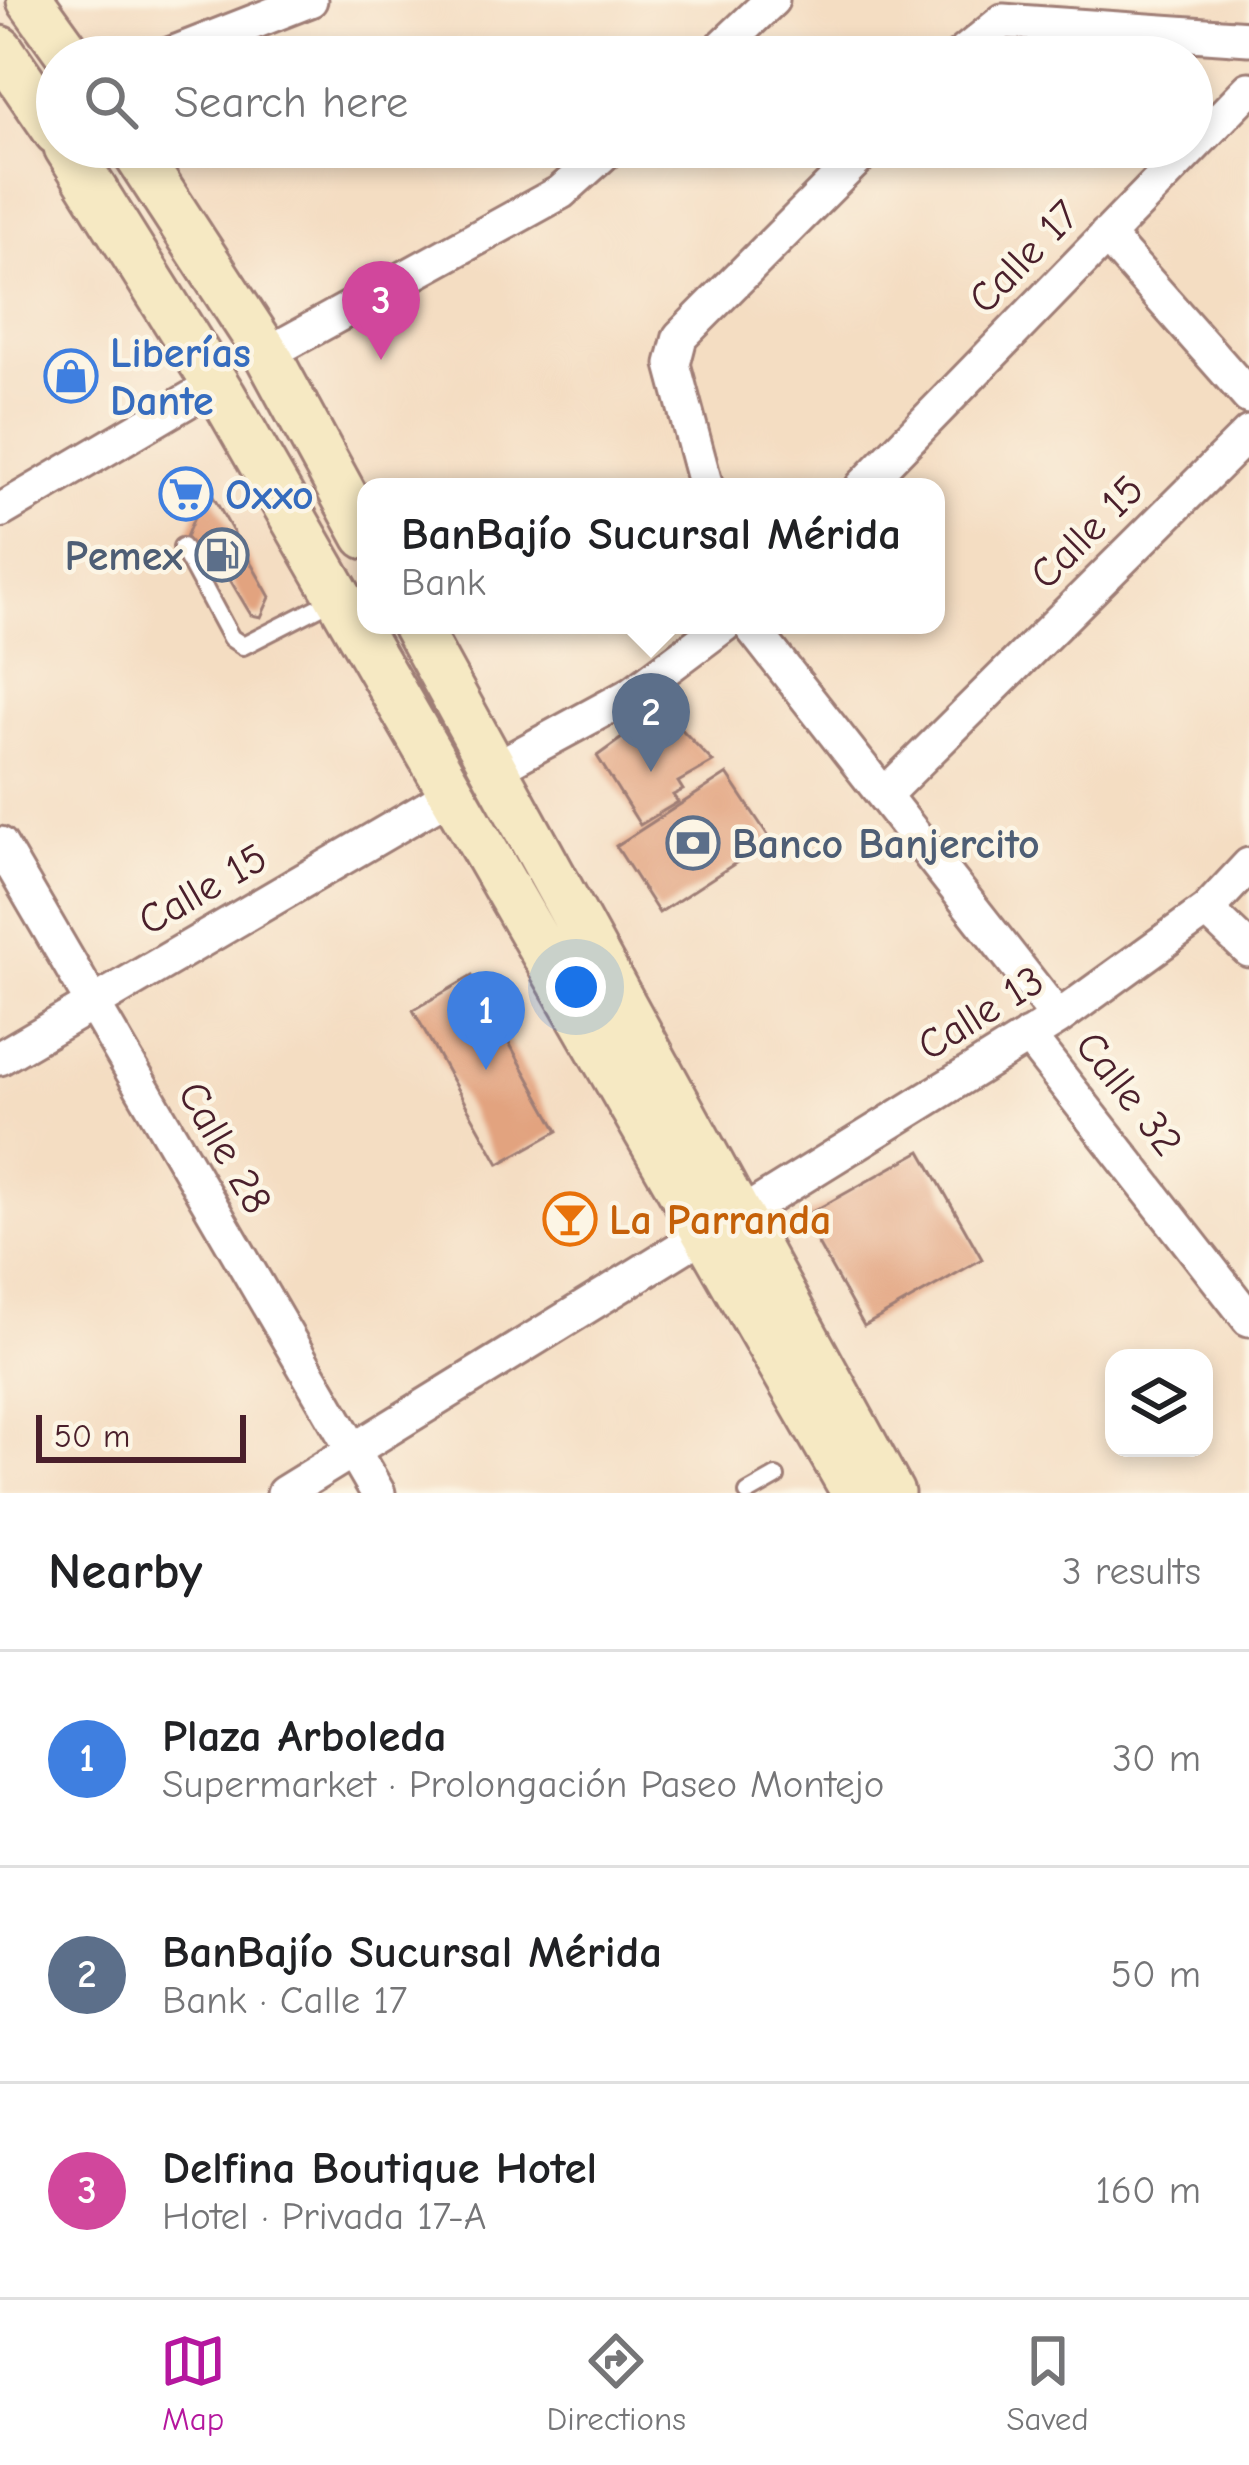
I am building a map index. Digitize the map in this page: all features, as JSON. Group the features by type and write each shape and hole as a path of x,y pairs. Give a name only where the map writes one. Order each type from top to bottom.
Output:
{"main road":[{"path":"30,0 56,36"},
{"path":"0,49 30,110"},
{"path":"80,168 216,384 357,631"},
{"path":"146,168 267,354 357,519"},
{"path":"359,634 450,795 725,1223 860,1402 913,1493"},
{"path":"420,634 494,769 861,1491"},
{"path":"806,1331 861,1491"}],"street":[{"path":"218,36 310,0"},
{"path":"734,36 772,0"},
{"path":"980,36 1003,21 1249,38"},
{"name":"Calle 17","path":"1213,126 1249,89"},
{"path":"267,354 502,227 561,192 588,168"},
{"path":"704,478 673,364 680,337 848,168"},
{"name":"Calle 17","path":"871,478 1172,168"},
{"path":"1106,235 1249,397"},
{"path":"0,511 216,384"},
{"name":"Calle 15","path":"885,794 1249,433"},
{"path":"494,769 632,694 712,634"},
{"path":"757,634 1058,1018"},
{"name":"Calle 15","path":"0,1058 450,795"},
{"name":"Calle 28","path":"0,844 378,1493"},
{"name":"Calle 13","path":"284,1493 1058,1018 1207,910 1249,865"},
{"path":"1207,910 1249,950"},
{"name":"Calle 32","path":"1028,1036 1249,1319"}],"lane":[{"path":"182,547 231,638 243,646 338,597"},
{"path":"748,1493 776,1477"}],"building":[{"name":"Pemex","path":"207,486 270,597 261,617 251,615 226,573 209,575 186,537"},
{"path":"662,709 713,762 678,782 683,790 673,795 678,802 640,825 597,756"},
{"name":"Banco Banjercito","path":"727,774 771,840 659,913 616,846"},
{"path":"472,976 558,1131 499,1164 413,1010"},
{"path":"921,1151 982,1259 864,1326 803,1217"}],"place":[{"name":"Delfina Boutique Hotel","path":"381,360"},
{"name":"Liberías Dante","path":"71,376"},
{"name":"Oxxo","path":"186,494"},
{"name":"Pemex","path":"222,555"},
{"name":"BanBajío Sucursal Mérida","path":"651,772"},
{"name":"Banco Banjercito","path":"693,843"},
{"name":"Plaza Arboleda","path":"486,1070"},
{"name":"La Parranda","path":"570,1219"}]}
